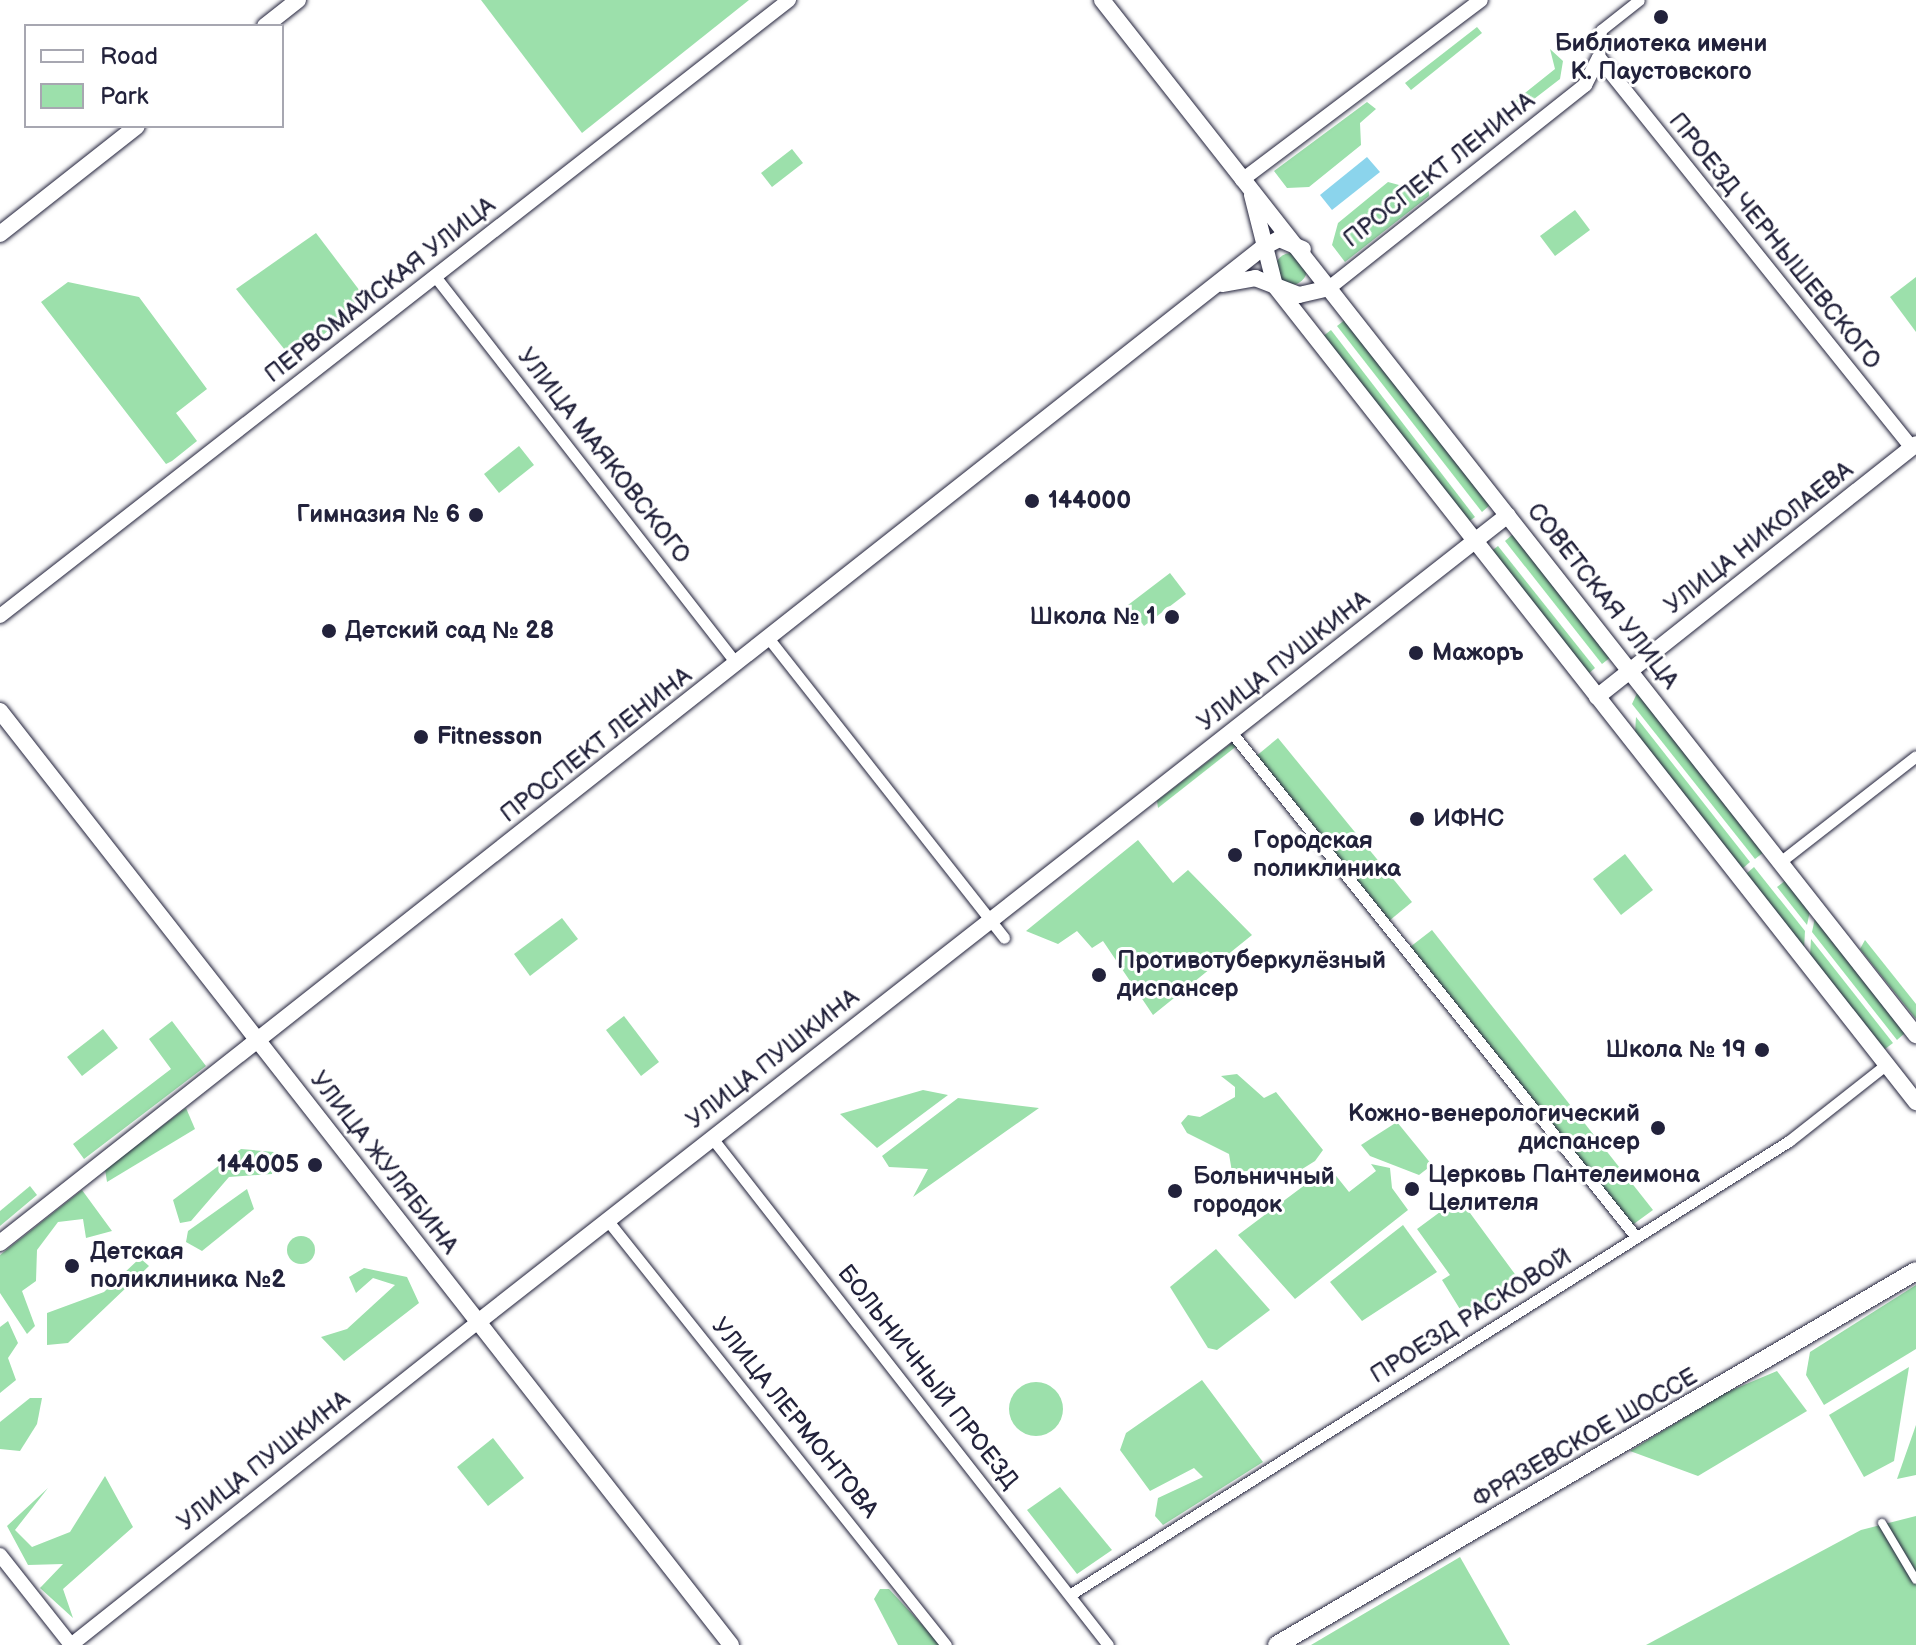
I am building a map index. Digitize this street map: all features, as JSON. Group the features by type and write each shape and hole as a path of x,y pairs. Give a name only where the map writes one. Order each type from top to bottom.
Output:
{"highway":[{"name":"ФРЯЗЕВСКОЕ ШОССЕ","path":"1277,1645 1916,1271"}],"main road":[{"path":"268,24 298,0"},
{"name":"СОВЕТСКАЯ УЛИЦА","path":"1102,0 1246,185 1303,249 1329,288 1916,1035"},
{"path":"0,234 134,128"},
{"name":"СОВЕТСКАЯ УЛИЦА","path":"1246,185 1275,286"},
{"path":"1262,248 1279,239 1303,249"},
{"name":"ПРОСПЕКТ ЛЕНИНА","path":"0,1243 1262,248"},
{"path":"1220,284 1255,278 1299,295 1317,270"},
{"path":"1275,286 1916,1102"},
{"name":"ПРОСПЕКТ ЛЕНИНА","path":"1299,295 1329,288"},
{"name":"УЛИЦА НИКОЛАЕВА","path":"1597,697 1915,449"},
{"name":"УЛИЦА ПУШКИНА","path":"478,1322 1508,515"},
{"name":"УЛИЦА ЖУЛЯБИНА","path":"0,711 731,1645"}],"street":[{"name":"ПЕРВОМАЙСКАЯ УЛИЦА","path":"0,616 789,0"},
{"path":"1246,185 1481,0"},
{"name":"ПРОСПЕКТ ЛЕНИНА","path":"1329,288 1585,85 1599,58 1601,30 1639,0"},
{"name":"ПРОЕЗД ЧЕРНЫШЕВСКОГО","path":"1599,58 1915,449"},
{"name":"УЛИЦА МАЯКОВСКОГО","path":"434,275 737,664"},
{"path":"769,639 1004,938"},
{"path":"1232,733 1636,1237"},
{"path":"1780,862 1916,756"},
{"name":"ПРОЕЗД РАСКОВОЙ","path":"1071,1594 1820,1121 1887,1064"},
{"name":"БОЛЬНИЧНЫЙ ПРОЕЗД","path":"712,1138 1108,1645"},
{"name":"УЛИЦА ЛЕРМОНТОВА","path":"608,1221 946,1645"},
{"name":"УЛИЦА ПУШКИНА","path":"71,1645 478,1322"},
{"path":"1882,1523 1916,1580"},
{"path":"0,1555 71,1645"}],"green space":[{"path":"481,0 749,0 582,133"},
{"path":"1477,27 1482,33 1411,90 1405,83"},
{"path":"1550,49 1563,61 1560,79 1516,113 1510,105 1555,69"},
{"path":"1367,102 1376,109 1360,123 1361,145 1309,187 1287,188 1274,171"},
{"path":"1506,114 1509,118 1462,155 1456,147"},
{"path":"792,149 803,163 772,187 761,173"},
{"path":"1428,174 1429,196 1345,262 1332,245 1338,223 1388,182 1410,188"},
{"path":"1575,210 1590,230 1555,256 1540,236"},
{"path":"316,233 366,299 293,360 236,289"},
{"path":"1291,253 1302,258 1307,269 1302,280 1291,285 1280,280 1275,269 1280,258"},
{"path":"1916,277 1916,332 1890,297"},
{"path":"68,282 139,297 207,389 176,413 197,441 172,461 166,464 41,302"},
{"path":"1346,319 1490,505 1482,512 1337,326"},
{"path":"1331,330 1475,517 1467,523 1322,337"},
{"path":"519,446 534,465 499,493 484,474"},
{"path":"1513,534 1611,657 1602,664 1505,541"},
{"path":"1498,546 1595,668 1587,675 1490,552"},
{"path":"1170,573 1186,594 1144,626 1128,605"},
{"path":"1638,691 1764,852 1755,859 1632,704"},
{"path":"1636,717 1750,862 1742,869 1635,734"},
{"path":"1278,738 1412,902 1389,921 1255,757"},
{"path":"1233,742 1238,745 1158,808 1157,801"},
{"path":"1138,840 1173,883 1188,870 1252,935 1153,1015 1103,941 1092,948 1077,931 1058,944 1026,931"},
{"path":"1625,854 1653,890 1621,915 1593,879"},
{"path":"1754,867 1805,931 1804,949 1746,874"},
{"path":"1786,880 1810,911 1807,925 1777,887"},
{"path":"562,918 578,939 530,976 514,954"},
{"path":"1815,918 1905,1033 1897,1040 1812,932"},
{"path":"1432,930 1653,1210 1631,1226 1410,947"},
{"path":"1811,939 1893,1043 1885,1049 1810,956"},
{"path":"1865,940 1916,1004 1916,1019 1860,949"},
{"path":"624,1016 659,1062 641,1076 606,1030"},
{"path":"172,1021 206,1066 84,1159 73,1144 171,1069 149,1039"},
{"path":"103,1029 118,1048 82,1076 67,1057"},
{"path":"1237,1074 1264,1098 1276,1092 1323,1150 1315,1161 1283,1181 1260,1181 1248,1171 1232,1172 1229,1154 1187,1133 1181,1123 1188,1115 1200,1117 1235,1097 1235,1087 1221,1076"},
{"path":"923,1090 948,1095 877,1148 840,1114"},
{"path":"958,1098 1039,1108 913,1197 928,1169 889,1167 882,1156"},
{"path":"186,1108 195,1129 107,1182 105,1169"},
{"path":"1397,1122 1432,1165 1419,1175 1370,1156 1361,1145"},
{"path":"241,1149 274,1152 272,1174 229,1177 191,1221 180,1223 173,1200"},
{"path":"1371,1164 1390,1168 1392,1188 1408,1210 1295,1299 1238,1235 1329,1167 1349,1192 1376,1171"},
{"path":"30,1186 37,1195 0,1226 0,1211"},
{"path":"247,1189 254,1209 202,1251 186,1242 188,1231"},
{"path":"82,1190 112,1231 86,1238 83,1219 58,1222 37,1250 36,1281 22,1291 35,1326 27,1334 0,1293 0,1255"},
{"path":"1459,1198 1520,1281 1466,1319 1442,1280 1450,1275 1417,1229"},
{"path":"1403,1225 1437,1272 1362,1321 1330,1282"},
{"path":"301,1236 311,1240 315,1250 311,1260 301,1264 291,1260 287,1250 291,1240"},
{"path":"1216,1249 1270,1310 1217,1350 1208,1348 1170,1287"},
{"path":"140,1258 149,1266 68,1343 47,1345 47,1313 104,1292"},
{"path":"364,1268 407,1277 419,1303 344,1361 321,1337 347,1329 395,1285 373,1278 356,1293 349,1277"},
{"path":"1916,1285 1916,1349 1824,1405 1806,1375 1810,1352"},
{"path":"8,1321 18,1343 8,1358 16,1380 0,1393 0,1327"},
{"path":"1909,1367 1894,1461 1864,1477 1829,1415"},
{"path":"1777,1371 1807,1411 1698,1476 1630,1451 1725,1393"},
{"path":"1202,1380 1263,1462 1163,1525 1155,1516 1158,1498 1203,1477 1194,1468 1150,1491 1120,1450 1126,1433"},
{"path":"1036,1382 1055,1390 1063,1409 1055,1428 1036,1436 1017,1428 1009,1409 1017,1390"},
{"path":"30,1398 42,1398 37,1424 20,1451 0,1449 0,1422"},
{"path":"1916,1425 1916,1475 1897,1479"},
{"path":"493,1438 524,1478 488,1506 457,1467"},
{"path":"105,1476 133,1527 63,1589 73,1618 40,1588 63,1564 28,1565 7,1526 48,1488 15,1530 32,1547 70,1532"},
{"path":"1060,1487 1112,1550 1077,1574 1027,1510"},
{"path":"1916,1516 1916,1645 1646,1645 1861,1530"},
{"path":"1460,1557 1510,1645 1311,1645"},
{"path":"880,1589 889,1589 941,1645 898,1645 874,1599"}],"water":[{"path":"1367,157 1380,172 1332,210 1320,195"}],"place":[{"name":"Библиотека имени К. Паустовского","path":"1661,17"},
{"name":"144000","path":"1032,501"},
{"name":"Гимназия № 6","path":"476,515"},
{"name":"Школа № 1","path":"1172,617"},
{"name":"Детский сад № 28","path":"329,631"},
{"name":"Мажоръ","path":"1416,653"},
{"name":"Fitnesson","path":"421,737"},
{"name":"ИФНС","path":"1417,819"},
{"name":"Городская поликлиника","path":"1235,855"},
{"name":"Противотуберкулёзный диспансер","path":"1099,975"},
{"name":"Школа № 19","path":"1762,1050"},
{"name":"Кожно-венерологический диспансер","path":"1658,1128"},
{"name":"144005","path":"315,1165"},
{"name":"Церковь Пантелеимона Целителя","path":"1412,1189"},
{"name":"Больничный городок","path":"1175,1191"},
{"name":"Детская поликлиника №2","path":"72,1266"}]}
